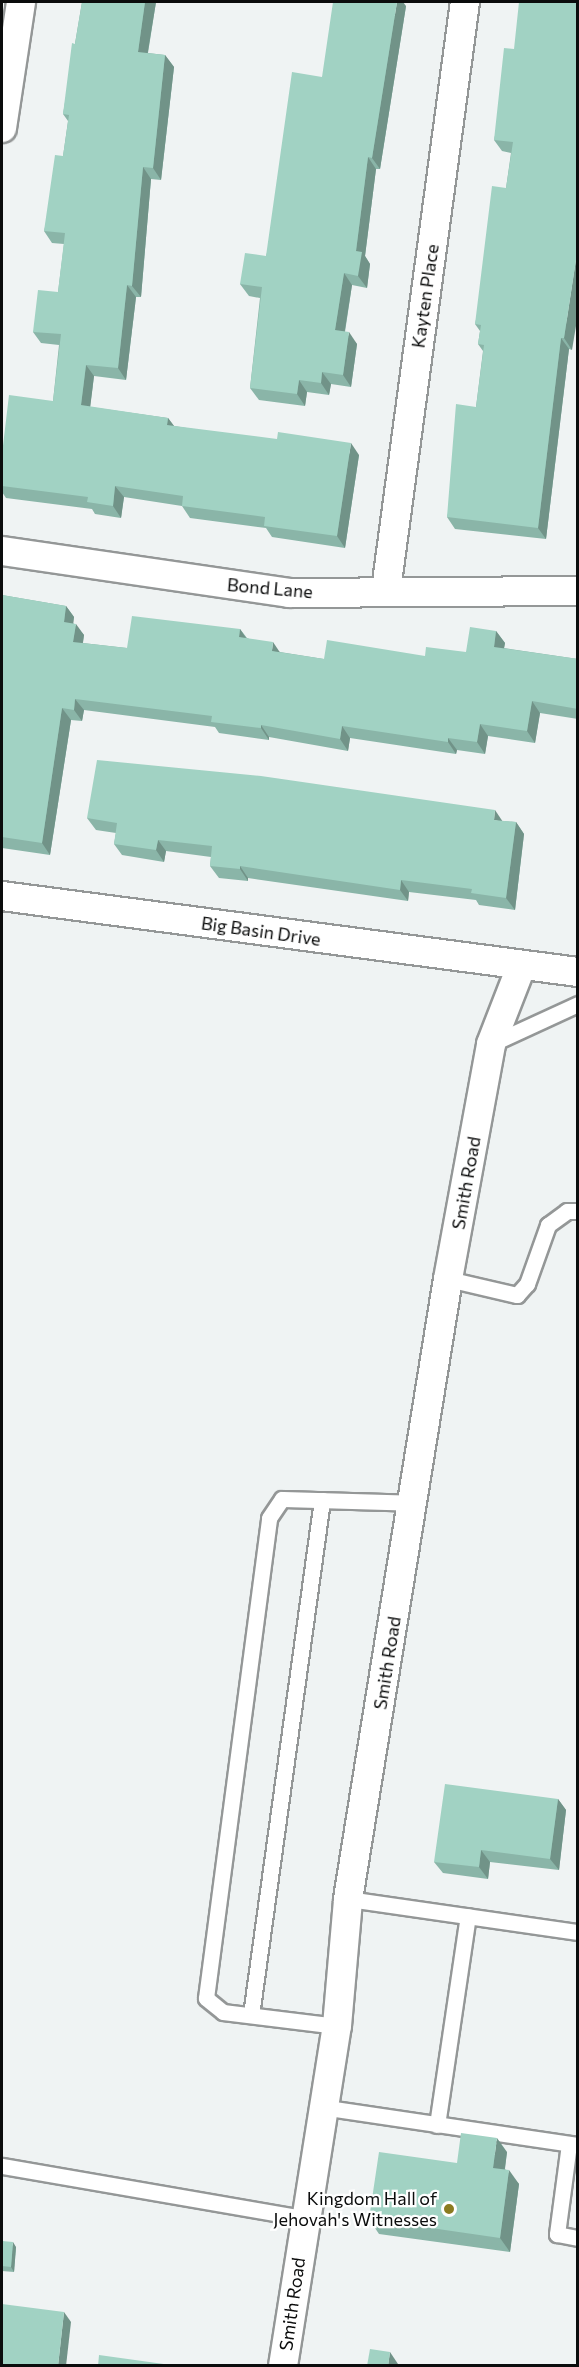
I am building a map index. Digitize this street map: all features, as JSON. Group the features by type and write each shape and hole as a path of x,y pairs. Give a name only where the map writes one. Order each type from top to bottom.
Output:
{"street":[{"path":"2,128 21,2"},
{"name":"Kayten Place","path":"386,591 465,2"},
{"name":"Bond Lane","path":"2,551 289,593 578,591"},
{"name":"Big Basin Drive","path":"2,896 521,967 578,972"},
{"name":"Smith Road","path":"283,2366 321,2107 337,2026 348,1899 448,1279 491,1044 521,967"}],"lane":[{"path":"491,1044 578,1004"},
{"path":"448,1279 518,1296 527,1284 548,1225 567,1211 578,1211"},
{"path":"337,2026 223,2012 206,1998 269,1518 282,1499 413,1503"},
{"path":"251,2015 322,1500"},
{"path":"348,1899 578,1932"},
{"path":"437,2125 468,1916"},
{"path":"321,2107 573,2145 557,2234 578,2238"},
{"path":"2,2166 304,2218"}],"building":[{"path":"82,2 145,2 138,52 165,55 153,168 143,167 132,286 127,285 118,368 86,365 81,405 168,418 167,425 277,439 278,432 351,443 337,536 264,526 265,517 182,506 183,496 115,486 113,506 87,502 88,497 2,486 2,454 9,395 53,401 61,334 33,332 38,290 58,292 65,233 44,231 55,155 63,156 69,115 63,114 72,43 75,44"},
{"path":"333,2 397,2 372,158 368,157 356,251 362,252 358,276 344,273 335,330 349,332 343,375 322,372 321,383 299,380 297,394 250,388 262,287 240,284 245,253 266,256 292,72 322,77"},
{"path":"519,2 578,2 578,247 564,338 561,338 538,528 447,517 456,404 476,407 484,345 478,344 481,325 475,324 492,186 506,188 513,142 494,140 504,48 514,49"},
{"path":"2,595 66,606 64,622 76,624 73,642 127,648 132,616 240,629 239,637 273,642 272,651 324,659 327,640 425,656 426,647 466,652 470,627 496,631 494,647 578,659 578,709 532,701 527,731 480,724 477,742 448,738 448,742 342,726 340,739 261,725 261,728 211,722 212,716 75,699 74,710 62,708 42,843 2,837"},
{"path":"97,760 261,776 495,810 494,820 516,822 506,898 471,893 472,889 401,880 400,890 240,866 240,869 210,866 212,846 158,840 156,850 114,844 117,823 87,818"},
{"path":"445,1784 558,1799 550,1859 481,1850 479,1867 434,1862"},
{"name":"Kingdom Hall of Jehovah's Witnesses","path":"461,2133 497,2138 493,2168 509,2170 500,2238 369,2219 379,2152 457,2163"},
{"path":"2,2241 13,2242 11,2267 2,2266"},
{"path":"2,2304 64,2312 58,2366 2,2366"},
{"path":"370,2349 390,2352 388,2366 367,2366"},
{"path":"99,2355 178,2366 98,2366"}],"place":[{"name":"Kingdom Hall of Jehovah's Witnesses","path":"449,2209"}]}
